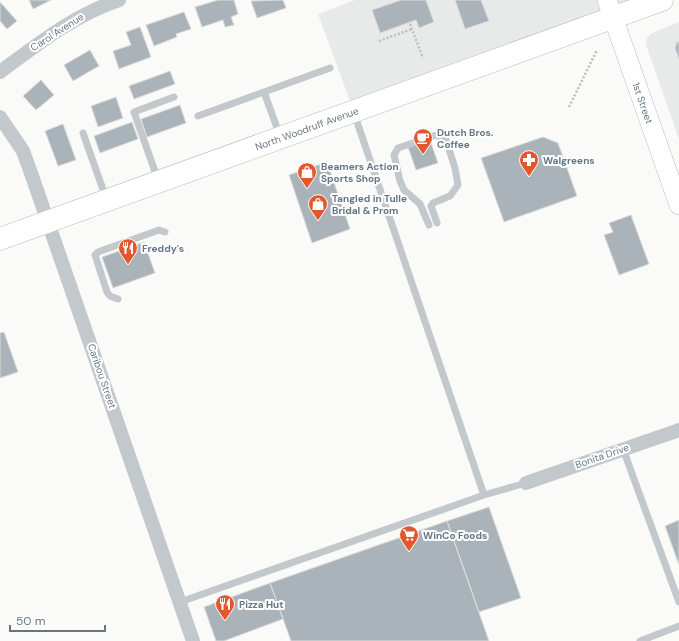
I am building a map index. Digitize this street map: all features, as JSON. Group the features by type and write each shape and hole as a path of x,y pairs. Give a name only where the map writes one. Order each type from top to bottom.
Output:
{"main road":[{"name":"North Woodruff Avenue","path":"0,239 354,112 610,8 662,0"},
{"name":"1st Street","path":"610,8 679,205"}],"street":[{"name":"Carol Avenue","path":"0,72 53,33 95,8 119,0"},
{"name":"Caribou Street","path":"0,117 23,151 193,641"},
{"name":"Bonita Drive","path":"526,483 679,430"}],"lane":[{"path":"198,116 330,68"},
{"path":"264,92 280,138"},
{"path":"159,182 134,112 174,97"},
{"path":"354,112 484,496"},
{"path":"82,133 107,200"},
{"path":"436,135 442,136 446,140 455,168 458,184 450,196 432,203 433,224 420,204 404,190 395,165 394,155 398,148 436,135"},
{"path":"118,299 110,296 107,292 95,255 98,252 159,230 165,232"},
{"path":"623,449 679,602"},
{"path":"180,602 484,496 526,483"},
{"path":"640,641 679,626"}],"path":[{"path":"410,24 423,58"},
{"path":"379,41 412,29"},
{"path":"569,107 597,50"}],"shaded area":[{"path":"355,0 661,0 354,112 318,14"},
{"path":"679,22 679,139 646,45 647,38 650,34"}],"building":[{"path":"29,0 51,0 33,9"},
{"path":"218,0 234,0 238,14 231,17 234,25 225,27 223,20 202,27 195,7"},
{"path":"283,0 286,8 257,18 251,1"},
{"path":"401,0 426,0 434,22 419,28 416,20 380,33 372,10"},
{"path":"455,0 481,0 489,21 465,29"},
{"path":"0,2 17,21 7,29 0,21"},
{"path":"184,12 191,29 176,34 177,37 154,46 146,25"},
{"path":"140,27 151,57 119,69 113,51 131,45 126,32"},
{"path":"677,42 679,42 679,60 675,48"},
{"path":"90,50 99,66 73,81 64,65"},
{"path":"170,71 175,84 134,99 129,86"},
{"path":"41,80 54,95 36,110 23,96"},
{"path":"116,97 123,118 98,127 91,106"},
{"path":"180,105 186,123 147,137 141,119"},
{"path":"132,122 138,139 100,153 94,136"},
{"path":"63,124 76,160 58,166 45,131"},
{"name":"Walgreens","path":"543,137 558,143 577,196 504,222 481,158"},
{"name":"Dutch Bros. Coffee","path":"430,140 438,163 416,170 408,147"},
{"path":"327,162 350,229 312,243 289,175"},
{"path":"631,215 649,264 619,275 604,235 613,232 609,223"},
{"name":"Freddy's","path":"144,242 155,273 113,288 102,257"},
{"path":"4,332 18,372 0,378 0,333"},
{"path":"489,507 521,598 479,612 447,521"},
{"path":"679,520 679,565 665,526"},
{"name":"WinCo Foods","path":"447,521 489,641 291,641 270,583"},
{"path":"270,583 283,619 224,641 216,641 204,607"}],"place":[{"name":"Dutch Bros. Coffee","path":"423,155"},
{"name":"Walgreens","path":"529,177"},
{"name":"Beamers Action Sports Shop","path":"307,189"},
{"name":"Tangled in Tulle Bridal & Prom","path":"318,221"},
{"name":"Freddy's","path":"128,265"},
{"name":"WinCo Foods","path":"409,552"},
{"name":"Pizza Hut","path":"225,621"}]}
